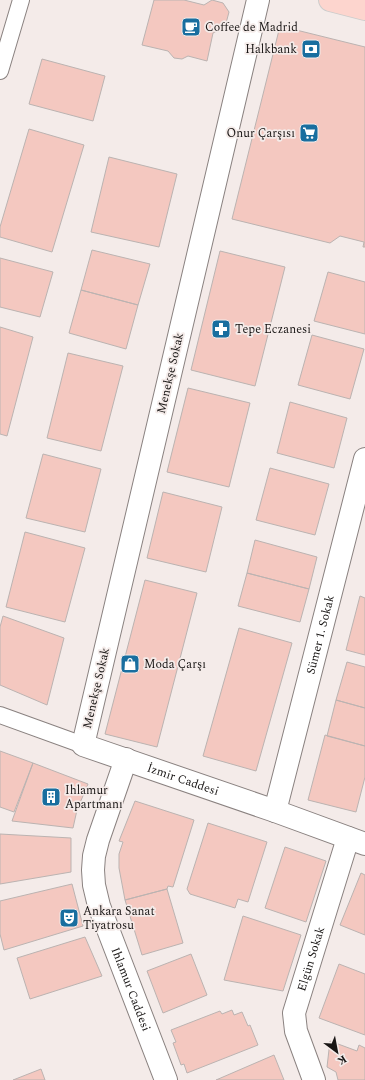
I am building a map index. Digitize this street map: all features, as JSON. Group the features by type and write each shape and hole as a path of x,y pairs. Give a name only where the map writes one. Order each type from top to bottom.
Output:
{"main road":[{"path":"330,0 365,9"}],"street":[{"path":"0,71 21,0"},
{"name":"Menekşe Sokak","path":"82,745 258,0"},
{"name":"Sümer 1. Sokak","path":"275,811 365,459"},
{"name":"İzmir Caddesi","path":"0,716 275,811 356,841"},
{"name":"Ihlamur Caddesi","path":"126,759 98,840 93,870 94,885 99,906 166,1080"},
{"name":"Elgün Sokak","path":"314,1080 296,1031 294,1013 356,841"}],"building":[{"path":"154,0 184,0 204,5 212,0 223,3 229,12 225,27 213,33 207,61 188,56 182,59 174,58 168,51 142,45"},
{"name":"Onur Çarşısı","path":"280,26 365,47 365,247 363,247 364,242 340,236 330,243 232,219"},
{"path":"42,59 105,76 93,121 29,104"},
{"path":"29,129 84,145 52,252 0,237 0,227"},
{"path":"109,157 177,174 159,247 91,232"},
{"path":"92,250 150,264 138,305 81,290"},
{"path":"220,251 285,267 255,386 191,370"},
{"path":"0,258 53,272 40,317 0,307"},
{"path":"328,272 365,282 365,334 314,321"},
{"path":"81,290 138,305 126,349 69,333"},
{"path":"0,327 33,337 7,436 0,434"},
{"path":"312,335 364,349 350,399 298,385"},
{"path":"68,353 123,366 101,451 47,438"},
{"path":"188,388 250,403 229,487 167,472"},
{"path":"290,402 347,418 334,468 277,453"},
{"path":"43,454 101,469 85,532 26,518"},
{"path":"270,468 329,484 315,535 256,520"},
{"path":"163,492 222,507 206,572 147,558"},
{"path":"25,532 85,548 65,622 6,607"},
{"path":"255,540 317,557 309,589 247,573"},
{"path":"247,573 309,589 300,622 238,606"},
{"path":"145,580 197,593 157,747 105,734"},
{"path":"360,596 365,598 365,655 346,650"},
{"path":"3,616 64,638 47,705 0,685 0,627"},
{"path":"239,628 292,643 256,771 203,756"},
{"path":"347,662 365,667 365,708 336,700"},
{"path":"336,700 365,708 365,746 327,736"},
{"path":"325,735 365,746 365,777 356,812 308,800"},
{"path":"0,751 33,763 14,812 0,807"},
{"name":"Ihlamur Apartmanı","path":"33,763 88,784 77,810 73,828 12,821"},
{"path":"135,801 194,820 173,887 168,886 167,889 125,900 119,868 119,854 123,842 119,841"},
{"path":"208,823 267,842 248,902 238,899 235,908 190,894 187,889"},
{"path":"0,834 71,838 71,872 0,884"},
{"path":"285,847 326,861 306,922 265,908"},
{"path":"361,873 365,875 365,935 340,925"},
{"path":"72,884 83,926 4,950 0,934 0,901"},
{"path":"167,889 183,943 142,955 125,900"},
{"path":"243,916 301,935 283,991 224,980"},
{"path":"85,937 102,976 30,999 17,958"},
{"path":"191,954 207,995 163,1013 147,971"},
{"path":"339,964 365,974 365,1035 319,1018"},
{"path":"232,1010 234,1015 242,1012 248,1026 250,1025 258,1045 187,1073 184,1064 181,1065 173,1043 176,1042 171,1030 220,1011 222,1014"},
{"path":"330,1041 357,1051 359,1045 365,1048 365,1080 338,1080 336,1072 327,1067"},
{"path":"274,1055 284,1080 216,1080"},
{"path":"41,1069 45,1080 13,1080"}],"place":[{"name":"Coffee de Madrid","path":"191,27"},
{"name":"Halkbank","path":"311,49"},
{"name":"Onur Çarşısı","path":"309,133"},
{"name":"Tepe Eczanesi","path":"221,329"},
{"name":"Moda Çarşı","path":"130,664"},
{"name":"Ihlamur Apartmanı","path":"51,797"},
{"name":"Ankara Sanat Tiyatrosu","path":"69,918"}]}
